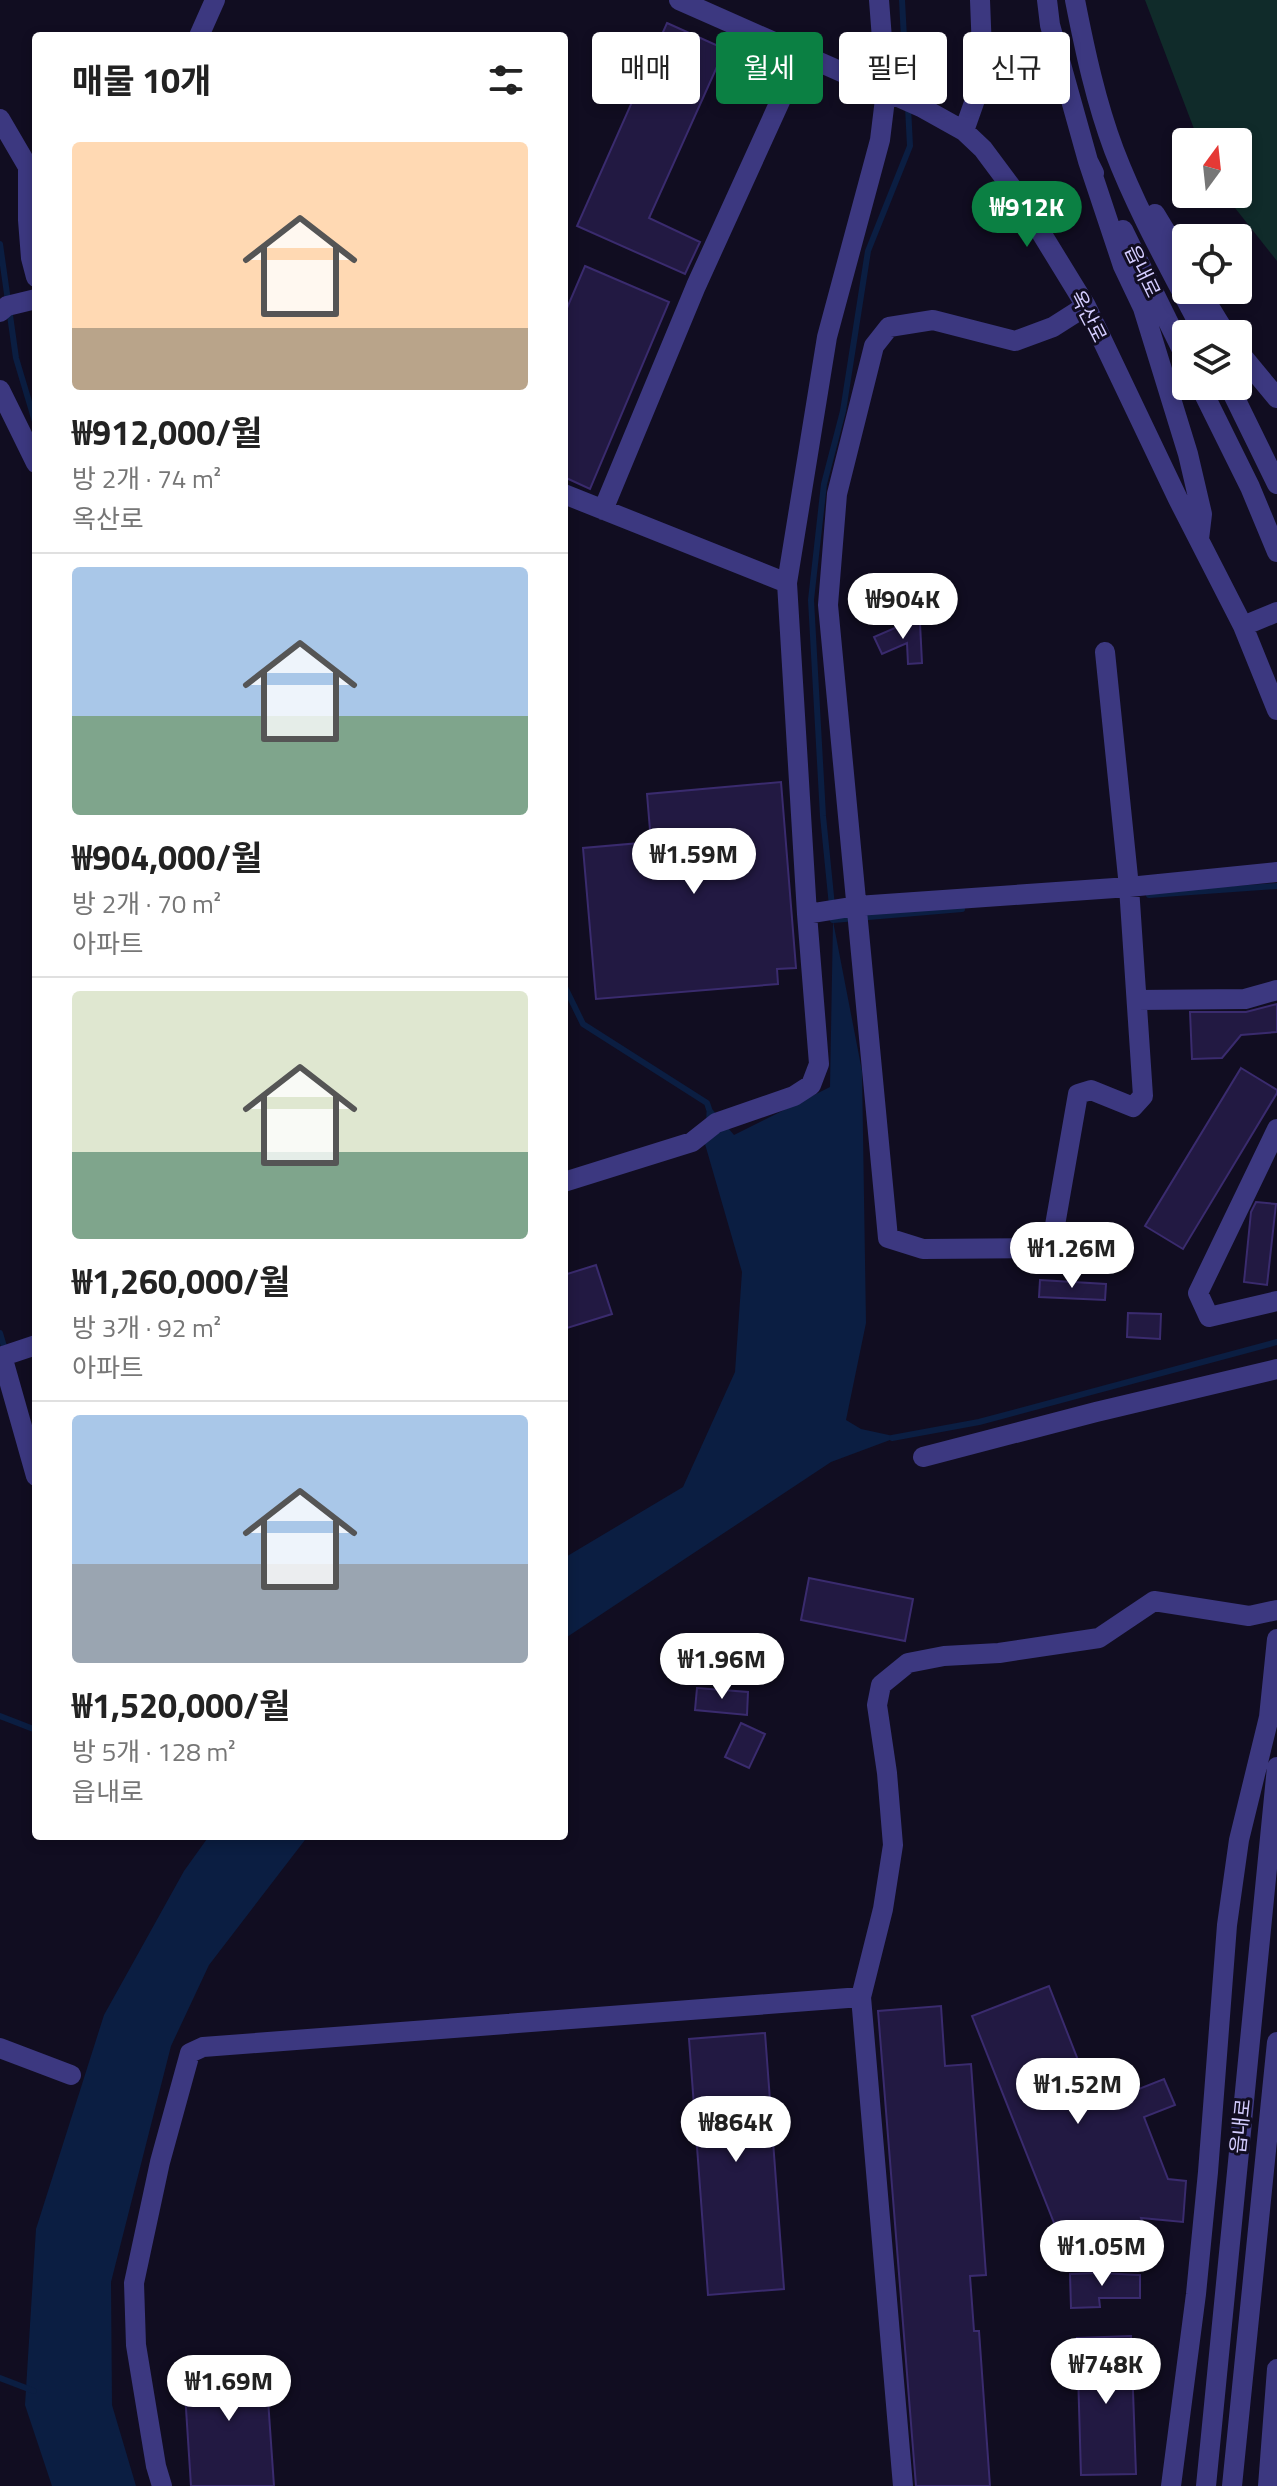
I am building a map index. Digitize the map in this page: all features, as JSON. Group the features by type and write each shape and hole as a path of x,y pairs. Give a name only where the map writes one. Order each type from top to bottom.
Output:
{"street":[{"path":"201,32 215,0"},
{"name":"옥산로","path":"679,0 753,32"},
{"path":"879,0 881,32"},
{"path":"969,0 982,30"},
{"path":"964,131 983,77 980,0"},
{"name":"읍내로","path":"1047,0 1050,25 1088,161 1172,330"},
{"name":"읍내로","path":"1075,0 1093,82 1120,164 1197,320"},
{"path":"603,510 696,286 779,104"},
{"path":"568,1181 692,1142 716,1123 794,1096 811,1085 819,1064 787,583 827,337 880,140 884,104"},
{"name":"옥산로","path":"911,104 964,131 983,149 1021,200 1086,306 1243,626 1277,710"},
{"path":"0,119 28,167 32,262"},
{"path":"1088,161 1123,266 1143,308 1188,454 1202,514 1199,540"},
{"path":"1120,164 1172,241"},
{"path":"0,312 7,306 32,300"},
{"path":"1086,306 1053,327 1015,341 933,320 889,327 874,346 837,494 828,605 888,1238 923,1249 1051,1248 1078,1094 1091,1090 1133,1107 1143,1096 1129,887 1105,652"},
{"path":"1252,368 1277,398"},
{"path":"0,390 32,455"},
{"path":"1207,400 1250,487 1277,552"},
{"path":"1236,400 1277,484"},
{"path":"568,496 787,583"},
{"path":"1243,626 1277,612"},
{"path":"807,914 857,906 1129,887 1277,872"},
{"path":"1137,1000 1245,999 1277,990"},
{"path":"1277,1129 1198,1293 1209,1317 1277,1301"},
{"path":"32,1346 1,1356 32,1462"},
{"path":"923,1457 1277,1369"},
{"path":"903,2486 861,1997 883,1909 893,1845 877,1705 881,1685 908,1663 1099,1638 1154,1601 1249,1616 1277,1610"},
{"path":"1171,2486 1208,2172 1227,1925 1249,1794 1268,1764 1277,1639"},
{"name":"읍내로","path":"1206,2486 1268,1764"},
{"path":"162,2486 136,2345 134,2283 160,2162 190,2053 203,2047 861,1997"},
{"name":"읍내로","path":"1232,2486 1277,2042"},
{"path":"0,2048 71,2075"},
{"path":"1268,2486 1277,2369"}],"green space":[{"path":"1145,0 1277,0 1277,261 1252,229 1252,224 1248,224 1235,208 1252,208 1252,128 1194,128"}],"water":[{"path":"833,921 862,1071 866,1323 846,1420 861,1429 898,1437 831,1462 568,1636 568,1556 683,1487 735,1372 742,1272 705,1144 707,1103 734,1135 830,1087"},
{"path":"206,1840 305,1840 209,1965 171,2046 111,2282 112,2405 136,2486 52,2486 25,2405 36,2229 104,2015 184,1871"}],"building":[{"path":"667,23 687,32 663,32"},
{"path":"700,38 716,45 716,69 649,218 700,242 685,274 577,226 631,104 700,104"},
{"path":"585,266 669,302 590,489 568,479 568,306"},
{"path":"920,623 922,663 908,664 907,643 882,654 874,637 904,624"},
{"path":"781,782 796,968 777,969 778,984 596,999 583,848 651,842 647,794"},
{"path":"1277,1004 1277,1032 1241,1035 1222,1058 1192,1059 1190,1012 1246,1012"},
{"path":"1241,1068 1277,1090 1277,1093 1183,1249 1145,1226"},
{"path":"1256,1202 1276,1204 1267,1285 1244,1282 1251,1212"},
{"path":"596,1265 612,1314 568,1328 568,1274"},
{"path":"1040,1280 1106,1284 1105,1300 1039,1297"},
{"path":"1128,1313 1161,1314 1160,1339 1127,1337"},
{"path":"809,1578 913,1599 905,1641 801,1620"},
{"path":"697,1688 748,1692 747,1715 695,1710"},
{"path":"741,1723 765,1734 749,1768 725,1757"},
{"path":"1049,1986 1096,2106 1164,2079 1175,2105 1144,2117 1168,2179 1186,2181 1183,2222 1141,2218 1146,2232 1105,2248 1096,2224 1060,2238 972,2016"},
{"path":"941,2006 945,2066 971,2064 986,2275 970,2276 974,2331 979,2331 990,2486 916,2486 878,2011"},
{"path":"765,2033 784,2289 708,2295 689,2039"},
{"path":"1070,2274 1140,2275 1140,2298 1099,2298 1100,2307 1071,2308"},
{"path":"1131,2336 1136,2474 1081,2475 1077,2338"},
{"path":"265,2356 274,2486 191,2486 183,2362"}],"waterway":[{"path":"902,0 904,32"},
{"path":"832,906 823,816 811,600 824,484 843,411 868,251 910,146 908,107"},
{"path":"0,244 16,358 32,412"},
{"path":"1149,895 1277,886"},
{"path":"833,920 962,909"},
{"path":"568,993 583,1024 707,1103 709,1109"},
{"path":"0,1333 6,1353"},
{"path":"892,1438 979,1422 1277,1342"},
{"path":"0,1716 32,1728"},
{"path":"0,2378 34,2391"}]}
